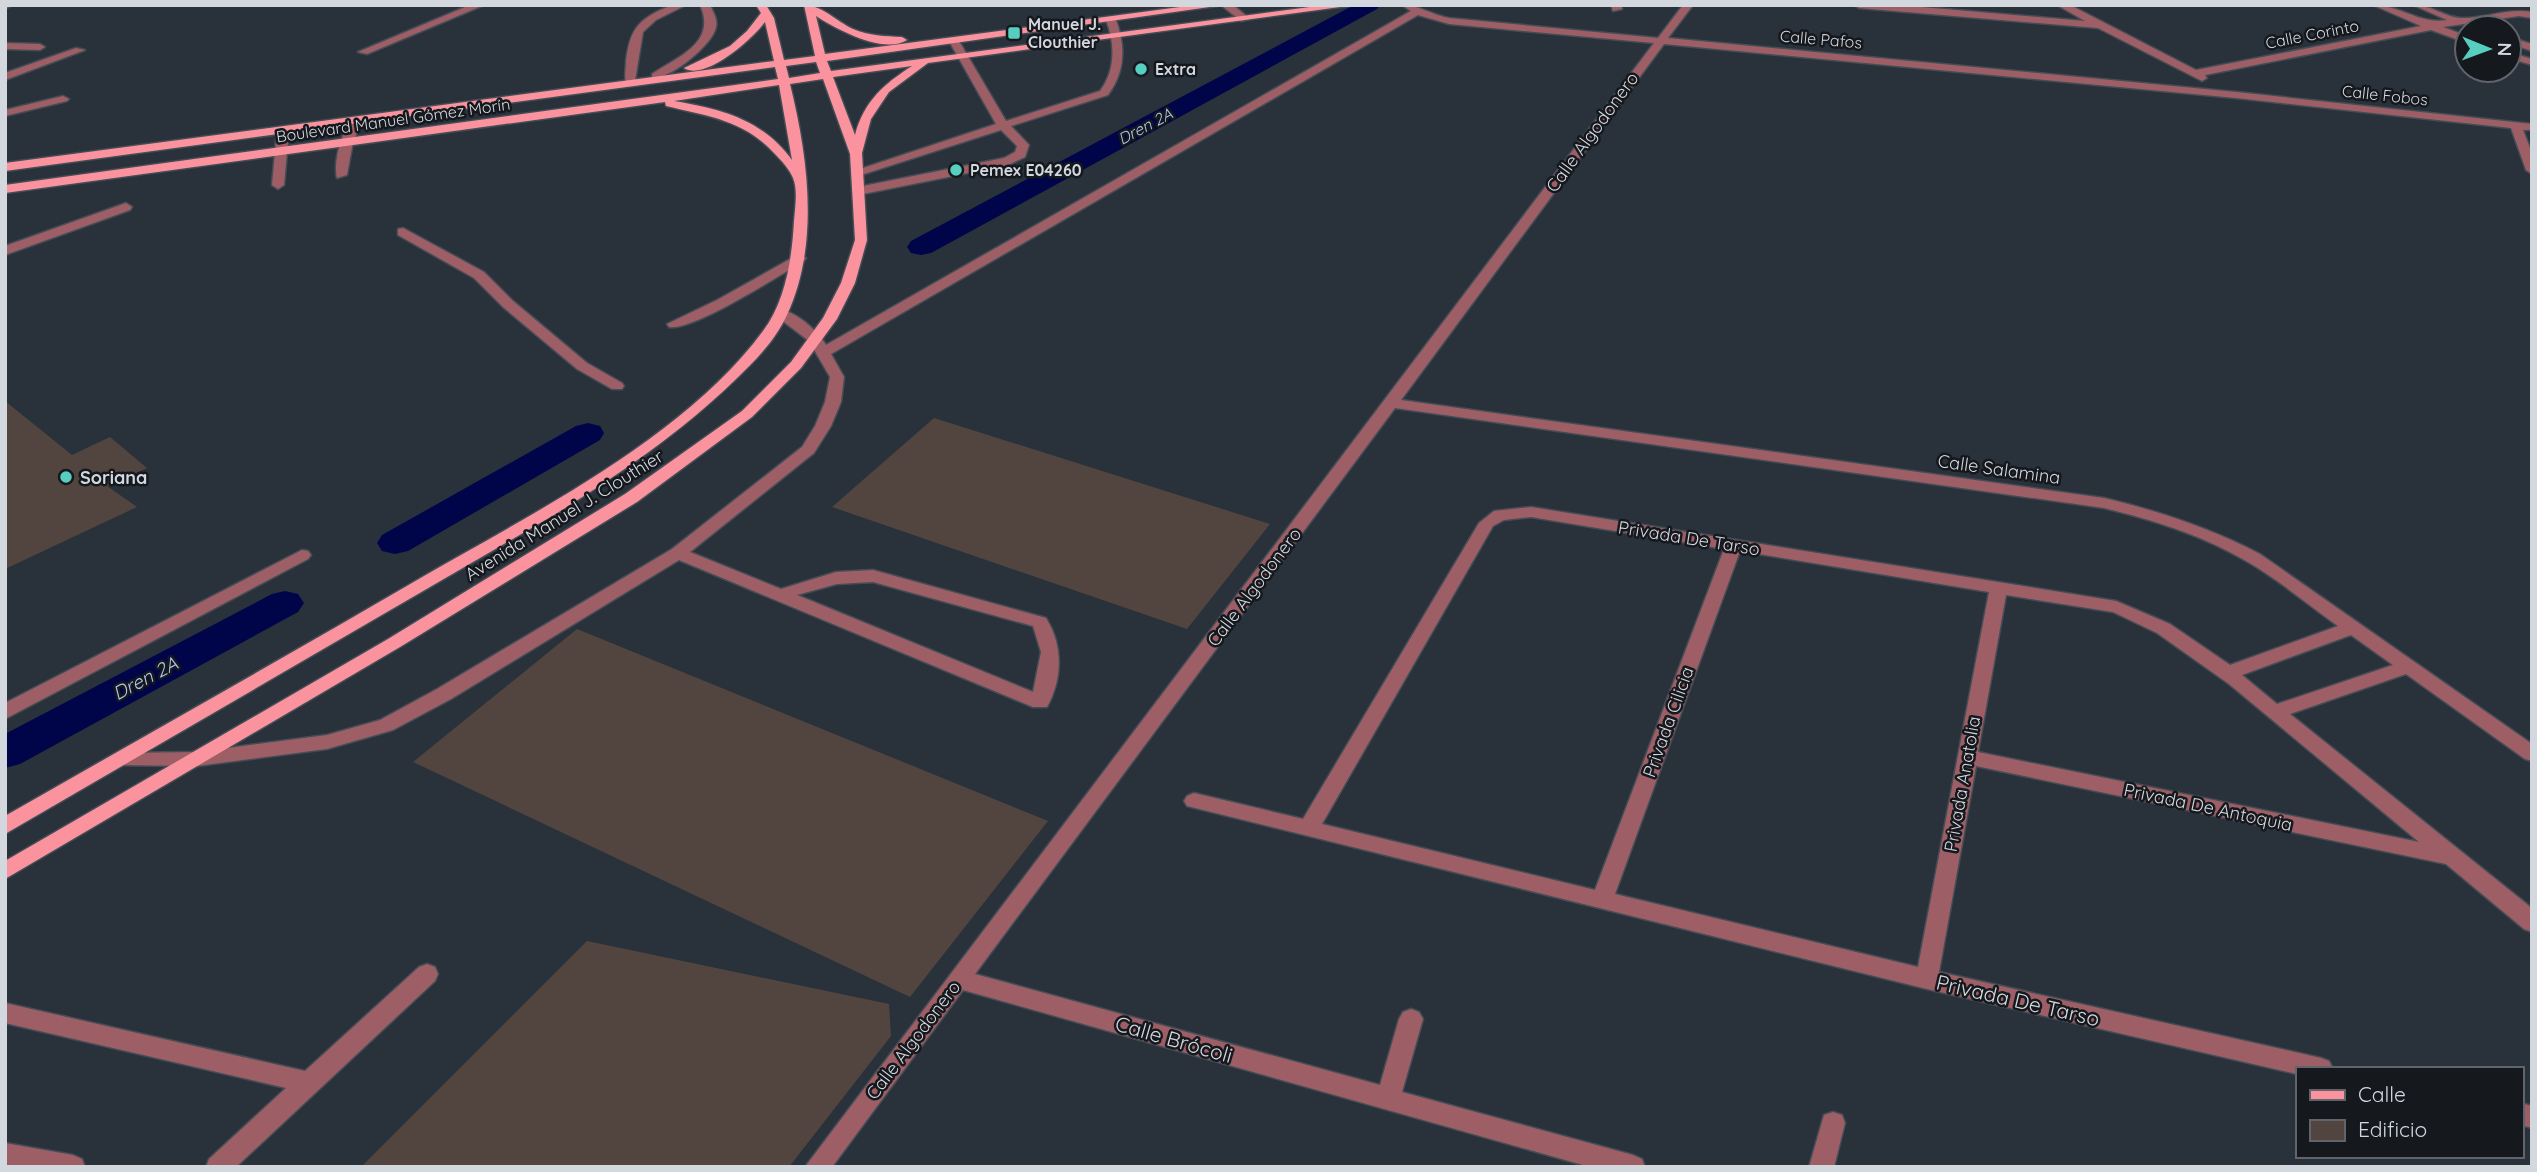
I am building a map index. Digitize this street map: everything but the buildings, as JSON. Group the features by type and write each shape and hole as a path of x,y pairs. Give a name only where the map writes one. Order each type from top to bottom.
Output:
{"main road":[{"path":"809,5 846,32 859,37 878,40 954,41"},
{"name":"Avenida Manuel J. Clouthier","path":"5,871 631,498 747,414 819,346 848,283 861,240 856,154 825,68 809,5"},
{"path":"782,73 825,68 954,41 1219,5"},
{"path":"782,73 928,60 1349,5"},
{"path":"594,89 705,64 724,57 754,32 763,9"},
{"name":"Avenida Manuel J. Clouthier","path":"5,826 625,464 686,419 760,346 781,313 799,258 803,230 794,122 763,9"},
{"path":"856,154 862,120 870,105 895,82 928,60"},
{"name":"Boulevard Manuel Gómez Morín","path":"5,167 594,89 782,73"},
{"name":"Boulevard Manuel Gómez Morín","path":"5,190 653,102 782,73"},
{"path":"653,102 729,115 745,121 777,149 800,178"}],"street":[{"path":"363,52 479,5"},
{"path":"630,81 636,31 644,22 681,5"},
{"path":"656,76 695,48 708,35 711,20 705,5"},
{"path":"1226,5 1245,19"},
{"name":"Calle Algodonero","path":"817,1167 1688,5"},
{"path":"1859,5 2097,25"},
{"path":"2063,5 2235,95"},
{"path":"2378,5 2453,34"},
{"path":"2418,5 2453,19"},
{"name":"Calle Corinto","path":"2519,13 2520,8 2530,5"},
{"path":"819,346 1412,8"},
{"name":"Calle Pafos","path":"1412,8 1449,21 2235,95"},
{"name":"Calle Corinto","path":"2512,14 2532,15"},
{"path":"857,172 1104,93 1114,82 1118,35 1111,20"},
{"name":"Calle Corinto","path":"2194,74 2453,22"},
{"path":"858,191 1008,161 1021,154 1023,145 1003,125 954,41"},
{"path":"5,46 40,47"},
{"path":"5,77 80,50"},
{"name":"Calle Fobos","path":"2235,95 2532,127"},
{"path":"5,113 63,99"},
{"path":"341,175 347,142 356,121"},
{"path":"2516,125 2532,170"},
{"path":"278,185 283,131"},
{"path":"5,251 126,208"},
{"path":"403,232 479,275 508,304 582,366 617,386"},
{"path":"674,324 722,303 799,258"},
{"path":"120,760 197,759 327,742 386,725 444,695 678,553 808,450 823,426 833,402 837,377 819,346 781,313"},
{"name":"Calle Salamina","path":"1392,403 2104,503 2156,516 2214,536 2254,558 2532,754"},
{"name":"Privada De Tarso","path":"1308,829 1487,523 1500,515 1531,512 2116,607 2140,615 2162,626 2274,712 2450,857 2521,911 2532,923"},
{"name":"Privada Cilicia","path":"1602,900 1734,545"},
{"path":"678,553 779,595 1040,702 1051,655 1050,638 1040,622 873,576 836,578 779,595"},
{"path":"5,712 302,555"},
{"name":"Privada Anatolia","path":"1927,979 1998,589"},
{"path":"2225,674 2352,628"},
{"path":"2274,712 2406,667"},
{"name":"Privada De Antoquia","path":"1966,757 2450,857"},
{"name":"Privada De Tarso","path":"1194,801 1927,979 2312,1067"},
{"path":"218,1167 427,974"},
{"name":"Calle Brócoli","path":"959,979 1633,1167"},
{"path":"5,1013 309,1083"},
{"path":"1388,1099 1411,1019"},
{"path":"1821,1167 1833,1123"},
{"path":"5,1155 73,1167"}],"waterway":[{"name":"Dren 2A","path":"921,247 1370,5"},
{"name":"Dren 2A","path":"395,543 588,433"},
{"name":"Dren 2A","path":"5,753 285,603"}],"place":[{"name":"Manuel J. Clouthier","path":"1014,33"},
{"name":"Extra","path":"1141,69"},
{"name":"Pemex E04260","path":"956,170"},
{"name":"Soriana","path":"66,477"}]}
